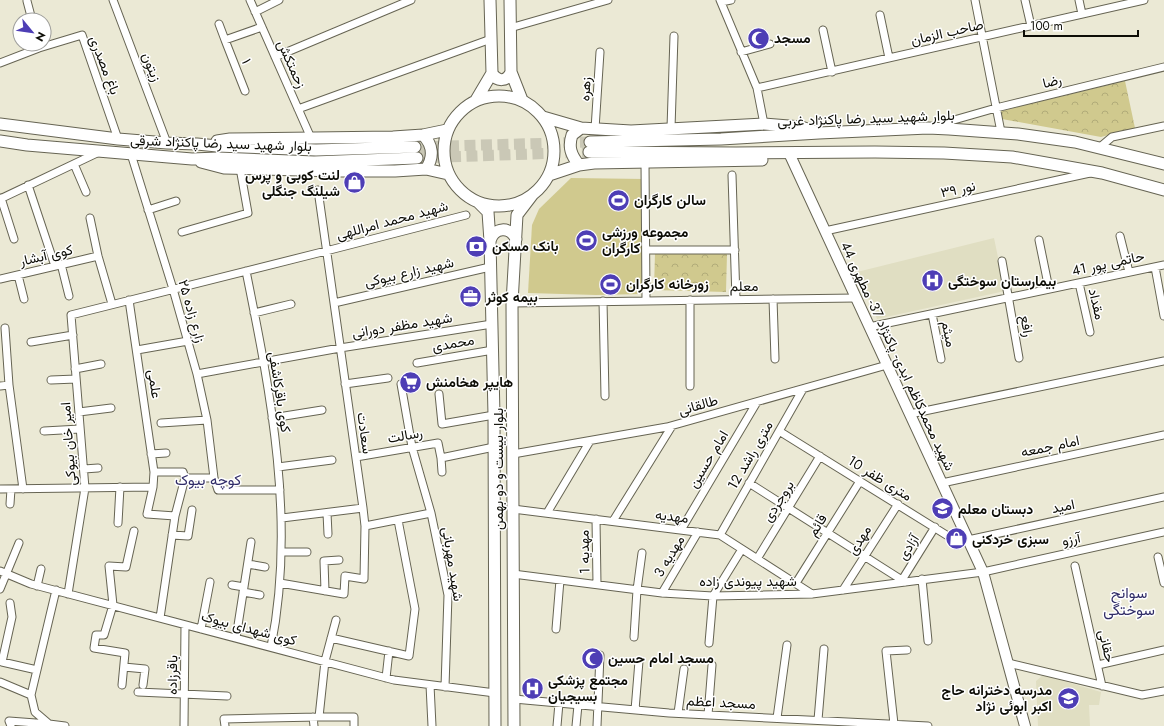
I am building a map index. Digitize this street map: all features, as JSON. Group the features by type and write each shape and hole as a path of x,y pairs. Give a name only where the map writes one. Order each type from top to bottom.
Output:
{"main road":[{"path":"476,100 492,73 490,0"},
{"path":"510,0 511,72 522,100"},
{"path":"492,73 494,77 499,80 504,80 509,77 511,72"},
{"path":"492,95 507,96 522,100 533,107 543,117 550,130 554,145 553,160 549,175 533,194 517,203 498,206 479,203 466,196 456,186 448,174 444,159 444,144 447,130 454,117 464,107 476,100 492,95"},
{"path":"543,117 581,128 595,129 631,131 764,124 801,127 819,133"},
{"name":"بلوار شهید سید رضا پاکنژاد شرقی","path":"0,124 118,139 167,143 416,153 314,162 218,158 189,159 27,145 0,141"},
{"path":"578,164 573,157 570,147 572,135 581,128"},
{"name":"بلوار شهید سید رضا پاکنژاد غربی","path":"789,153 590,147 928,128 1001,132 1061,140 1164,164"},
{"path":"192,144 230,139 393,137 423,135 447,130"},
{"path":"423,135 428,140 432,151 429,164 426,169"},
{"path":"549,175 578,164 761,161 789,153 929,152 1004,156 1096,172 1164,190"},
{"path":"189,159 224,168 336,172 426,169 448,174"},
{"name":"بلوار بیست و دو بهمن","path":"514,726 512,303 517,215 533,194"},
{"name":"بلوار بیست و دو بهمن","path":"479,203 488,212 490,241 494,415 494,726"},
{"path":"490,241 493,234 500,230 508,230 516,240"},
{"path":"494,551 513,551"}],"street":[{"path":"27,0 30,12"},
{"name":"زیتون","path":"113,0 167,143"},
{"name":"زحمتکش","path":"250,0 311,138"},
{"path":"255,12 279,0"},
{"path":"276,57 411,0"},
{"path":"510,28 608,0"},
{"path":"731,0 720,1 757,88 764,124"},
{"path":"975,0 1001,132"},
{"path":"1025,0 1031,26"},
{"path":"1079,0 1082,14"},
{"name":"صاحب الزمان","path":"757,88 1139,1"},
{"path":"880,15 889,58"},
{"name":"۱","path":"219,24 245,91"},
{"path":"225,40 262,27"},
{"path":"823,30 832,72"},
{"name":"باغ مصدری","path":"52,42 82,35 118,139"},
{"path":"671,128 674,36"},
{"path":"298,109 491,39"},
{"path":"741,52 770,44"},
{"name":"باغ مصدری","path":"0,63 25,52"},
{"name":"زهره","path":"595,129 600,52"},
{"name":"رضا","path":"947,122 996,108 1164,67"},
{"path":"1100,148 1112,137 1164,126"},
{"path":"14,239 0,199 100,151"},
{"name":"شهید محمدکاظم ابدی- پاکنژاد 37- مطهری 44","path":"789,153 983,572"},
{"name":"زارع زاده ۲۵","path":"131,154 173,289 197,374 207,420 214,478"},
{"path":"645,162 646,301"},
{"path":"74,164 86,192"},
{"path":"182,232 248,212 240,168"},
{"name":"نور ۳۹","path":"825,231 1096,172"},
{"path":"732,175 736,299"},
{"path":"28,185 69,296"},
{"name":"سعادت","path":"280,583 344,594 345,576 364,579 365,526 363,508 318,190"},
{"path":"148,210 176,201"},
{"name":"شهید محمد امراللهی","path":"71,315 466,215"},
{"path":"90,218 98,256 112,304"},
{"path":"1120,236 1129,272"},
{"path":"1039,240 1049,289"},
{"path":"646,250 735,250"},
{"name":"کوی آبشار","path":"0,279 98,256"},
{"name":"رافع","path":"1002,261 1019,358"},
{"name":"حاتمی پور 41","path":"870,327 1164,265"},
{"name":"شهید زارع بیوکی","path":"334,303 490,267"},
{"path":"1155,267 1164,316"},
{"name":"کوی باقرکاشفی","path":"246,271 272,418 282,518 280,583 271,647"},
{"path":"18,275 24,299"},
{"name":"مقداد","path":"1079,283 1090,332"},
{"name":"معلم","path":"512,303 856,298"},
{"path":"773,299 775,359"},
{"name":"علمی","path":"129,300 154,472 153,487 147,514 175,516"},
{"path":"690,300 690,386"},
{"path":"604,301 605,396"},
{"path":"254,314 291,304"},
{"name":"میثم","path":"932,314 941,359"},
{"name":"امیر خان بیوکی","path":"68,594 85,488 71,315"},
{"name":"شهید مظفر دورانی","path":"197,374 340,348 492,324"},
{"path":"5,328 9,385 23,489"},
{"path":"31,342 73,335"},
{"path":"137,350 188,341"},
{"name":"محمدی","path":"417,363 493,350"},
{"path":"910,414 1164,361"},
{"path":"75,369 101,364"},
{"name":"طالقانی","path":"513,454 672,426 887,365"},
{"path":"345,384 388,378"},
{"path":"50,380 76,379"},
{"name":"شهید مهربانی","path":"401,384 412,448 431,513 448,595 445,687"},
{"path":"0,386 9,385"},
{"name":"12 متری راشد","path":"720,535 803,389"},
{"path":"439,394 442,424 494,415"},
{"name":"امام حسین","path":"681,530 757,402"},
{"path":"79,412 111,408"},
{"path":"272,418 322,410"},
{"path":"161,423 207,420"},
{"path":"613,521 672,426"},
{"path":"44,431 80,429"},
{"name":"10 متری ظفر","path":"779,431 956,541 968,540"},
{"name":"امام جمعه","path":"942,483 1164,435"},
{"path":"548,513 590,441"},
{"name":"رسالت","path":"356,457 438,443 441,458"},
{"path":"442,472 441,458 494,447"},
{"path":"152,454 166,453"},
{"name":"بروجردی","path":"757,559 820,456"},
{"path":"278,467 332,460"},
{"path":"84,469 98,468"},
{"path":"154,472 183,472 185,478 175,516 160,618"},
{"path":"185,478 214,478 218,490 280,490"},
{"name":"قائم","path":"796,583 860,481"},
{"path":"749,483 904,581"},
{"path":"118,523 120,487"},
{"path":"0,490 153,487"},
{"path":"10,504 11,489"},
{"name":"امید","path":"968,540 1164,497"},
{"name":"مهدی","path":"843,590 898,504"},
{"path":"282,518 363,508"},
{"name":"مهدیه","path":"513,509 720,535 812,594"},
{"path":"172,535 188,536 192,510"},
{"path":"327,513 328,534"},
{"path":"365,526 431,513"},
{"name":"مهدیه 1","path":"596,519 597,584"},
{"path":"331,638 409,656 415,609 398,520"},
{"name":"آزادی","path":"904,581 935,527"},
{"path":"122,685 125,652 94,648 96,635 104,635 113,606 108,566 126,567 134,531"},
{"name":"مهدیه 3","path":"662,593 698,532"},
{"name":"آرزو","path":"983,572 1164,532"},
{"path":"236,638 251,542"},
{"path":"0,590 3,573 19,543"},
{"path":"709,643 713,596 742,549"},
{"path":"281,552 307,552"},
{"path":"634,637 637,590 642,553"},
{"path":"1158,557 1164,583"},
{"path":"325,591 324,561 339,560"},
{"path":"248,564 265,567"},
{"name":"حقانی","path":"1076,566 1102,686"},
{"path":"37,586 41,569"},
{"path":"983,572 1025,726"},
{"name":"شهید پیوندی زاده","path":"513,574 662,593 713,596 812,594 983,572"},
{"name":"کوی شهدای بیوک","path":"3,573 37,586 386,678 494,694"},
{"path":"922,579 928,641"},
{"path":"556,629 560,580"},
{"path":"201,629 210,582"},
{"path":"232,585 260,595"},
{"path":"49,724 35,712 31,695 56,590"},
{"path":"10,603 12,617 2,662 37,670"},
{"path":"314,726 325,662 336,620"},
{"name":"باقرزاده","path":"184,726 186,625"},
{"path":"777,718 787,645"},
{"path":"818,720 824,649"},
{"path":"894,724 886,651 907,650"},
{"path":"1098,665 1164,650"},
{"path":"386,678 389,652"},
{"path":"596,726 600,655"},
{"path":"635,710 639,661"},
{"path":"1008,663 1142,695 1164,691"},
{"path":"708,715 712,666"},
{"path":"124,667 145,669 140,689 227,696"},
{"path":"678,713 684,669"},
{"path":"0,682 31,695"},
{"path":"430,685 432,726"},
{"name":"مسجد اعظم","path":"514,699 708,715 818,720 859,724 928,726"},
{"path":"557,726 559,703"},
{"path":"576,726 578,705"},
{"path":"225,726 224,719 316,717 354,717 354,726"},
{"path":"11,726 9,721 65,726"}],"shaded area":[{"name":"بیمارستان سوختگی","path":"994,238 1005,291 877,319 857,272"},
{"name":"مدرسه دخترانه حاج اکبر ابوئی نژاد","path":"1043,675 1101,692 1099,705 1089,705 1090,726 1038,726 1036,681"}],"green space":[{"path":"1125,81 1135,128 1101,137 1002,119 1001,111"},
{"name":"مجموعه ورزشی کارگران","path":"571,178 645,179 642,294 596,295 528,293 532,225 539,209"},
{"path":"655,253 727,254 726,292 654,290"}],"tunnel":[{"path":"415,147 590,142"},
{"path":"417,158 589,152"}],"place":[{"name":"مسجد","path":"759,38"},
{"name":"لنت کوبی و پرس شیلنگ‌ جنگلی","path":"355,183"},
{"name":"سالن کارگران","path":"618,200"},
{"name":"مجموعه ورزشی کارگران","path":"587,240"},
{"name":"بانک مسکن","path":"477,246"},
{"name":"بیمارستان سوختگی","path":"932,281"},
{"name":"زورخانه کارگران","path":"610,284"},
{"name":"بیمه کوثر","path":"470,297"},
{"name":"هایپر هخامنش","path":"410,382"},
{"name":"دبستان معلم","path":"942,509"},
{"name":"سبزی خردکنی","path":"957,539"},
{"name":"مسجد امام حسین","path":"593,658"},
{"name":"مجتمع پزشکی بسیجیان","path":"532,688"},
{"name":"مدرسه دخترانه حاج اکبر ابوئی نژاد","path":"1068,698"}],"district":[{"name":"کوچه بیوک","path":"208,480"},
{"name":"سوانح سوختگی","path":"1129,602"}]}
